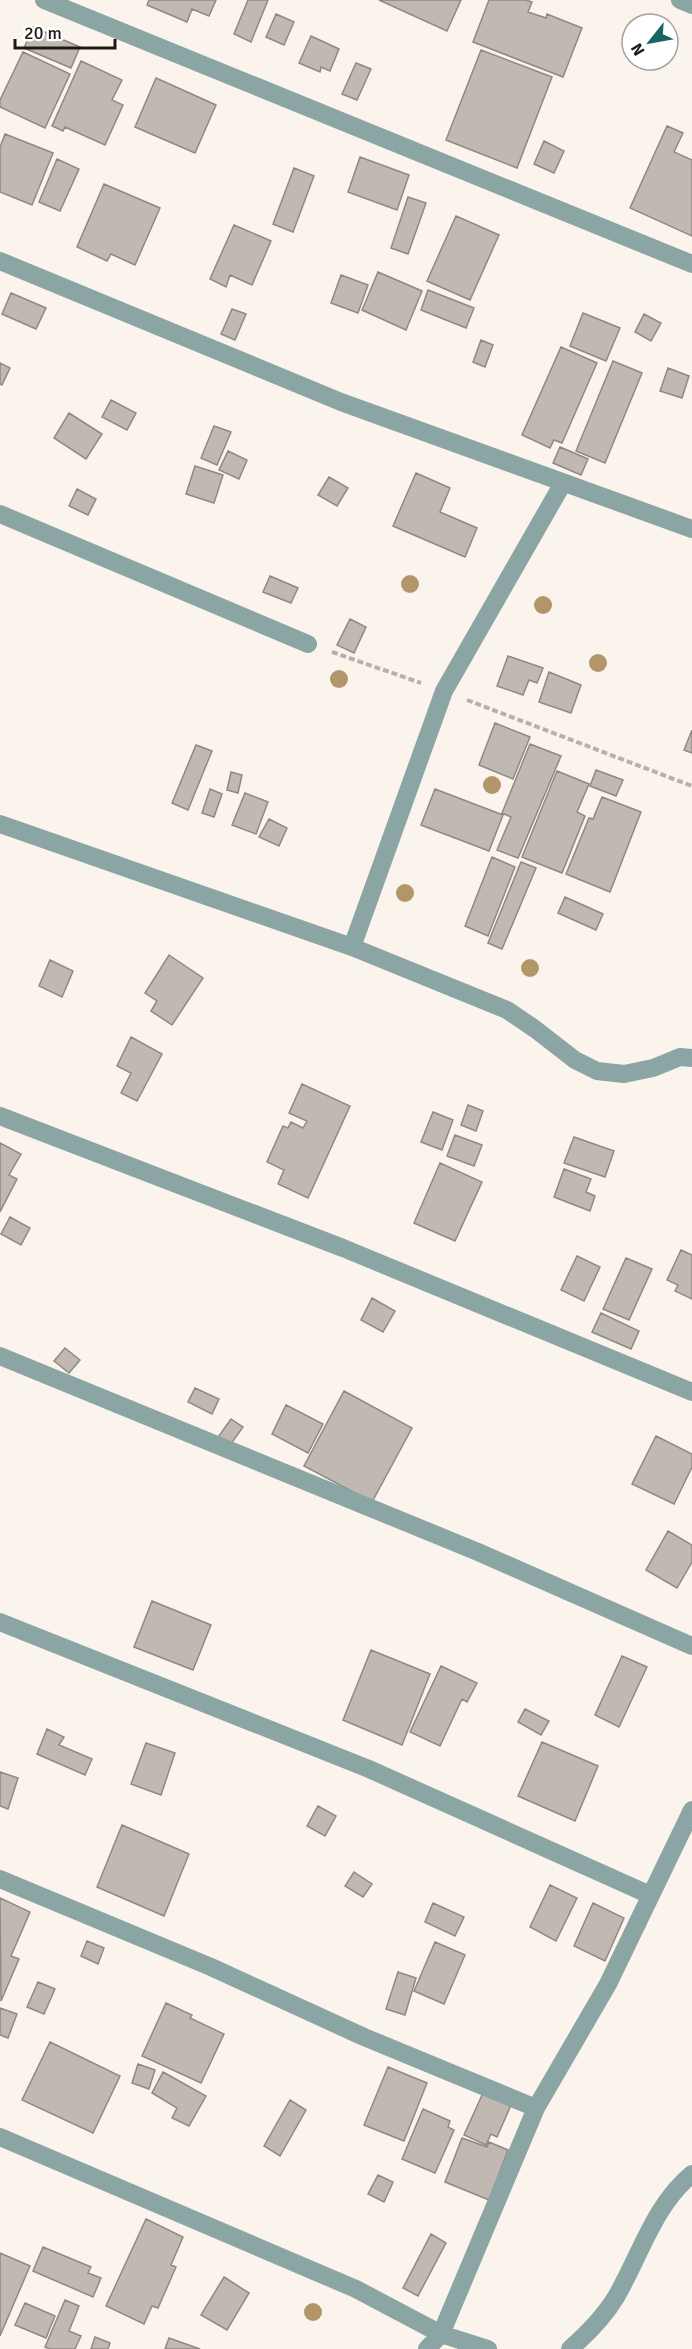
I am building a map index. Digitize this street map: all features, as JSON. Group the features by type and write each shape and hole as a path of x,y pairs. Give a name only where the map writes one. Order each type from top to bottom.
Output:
{"street":[{"path":"44,0 692,264"},
{"path":"680,0 692,5"},
{"path":"0,261 341,402 692,530"},
{"path":"352,947 444,691 563,483"},
{"path":"0,514 308,644"},
{"path":"0,824 352,947 507,1010 536,1029 575,1060 597,1071 624,1074 653,1068 680,1057 692,1058"},
{"path":"0,1116 343,1248 692,1392"},
{"path":"0,1356 478,1552 692,1646"},
{"path":"0,1622 369,1769 650,1895"},
{"path":"427,2349 441,2334 537,2108 608,1984 692,1812"},
{"path":"0,1879 212,1967 364,2037 537,2108"},
{"path":"0,2137 356,2289 441,2334 489,2349"},
{"path":"570,2349 589,2332 616,2298 647,2233 679,2184 692,2174"}],"path":[{"path":"308,644 444,691 692,786"}],"building":[{"path":"149,0 216,0 209,16 192,9 187,22 147,5"},
{"path":"248,0 268,0 251,42 234,34"},
{"path":"379,0 461,0 447,31"},
{"path":"489,0 526,0 532,2 528,12 546,18 547,14 582,28 563,77 473,42"},
{"path":"276,14 294,22 284,45 266,37"},
{"path":"33,27 80,47 71,68 24,48"},
{"path":"311,36 339,49 330,71 321,67 320,72 299,63"},
{"path":"481,50 552,77 517,168 446,140"},
{"path":"23,52 70,74 45,128 0,107 0,100"},
{"path":"81,61 122,80 112,100 123,105 105,145 65,127 63,131 52,126"},
{"path":"356,63 371,69 357,100 342,94"},
{"path":"156,78 216,105 195,153 135,127"},
{"path":"667,126 683,133 674,152 692,160 692,236 630,208"},
{"path":"5,134 53,153 32,205 0,192 0,147"},
{"path":"544,141 564,151 554,173 534,164"},
{"path":"360,157 409,175 397,210 348,192"},
{"path":"57,159 79,169 60,211 39,202"},
{"path":"294,168 314,176 293,232 273,224"},
{"path":"104,184 160,208 135,265 111,254 107,261 77,247"},
{"path":"408,197 426,203 408,254 391,248"},
{"path":"456,216 499,235 470,300 427,281"},
{"path":"234,225 271,241 252,285 230,275 226,287 210,279"},
{"path":"378,272 422,291 406,330 362,310"},
{"path":"341,275 368,285 358,313 331,303"},
{"path":"428,290 474,308 466,328 421,310"},
{"path":"11,293 46,308 36,329 2,314"},
{"path":"232,309 246,314 235,340 221,334"},
{"path":"583,313 620,328 606,361 570,346"},
{"path":"644,314 661,323 651,341 635,332"},
{"path":"481,340 493,345 485,367 473,362"},
{"path":"561,347 597,363 562,443 554,440 550,448 522,435"},
{"path":"613,361 642,373 605,463 576,451"},
{"path":"0,363 10,368 2,385 0,384"},
{"path":"668,368 689,376 682,398 660,391"},
{"path":"111,400 136,413 127,430 102,417"},
{"path":"69,413 102,434 86,459 54,438"},
{"path":"214,426 231,432 217,465 201,458"},
{"path":"560,447 588,459 581,475 553,463"},
{"path":"228,451 247,460 239,479 219,470"},
{"path":"195,466 223,475 214,503 186,494"},
{"path":"416,473 450,488 440,512 477,528 465,557 393,526"},
{"path":"329,477 348,488 337,506 318,495"},
{"path":"77,489 96,499 88,515 69,506"},
{"path":"270,576 298,588 291,603 263,592"},
{"path":"350,619 366,627 354,653 337,645"},
{"path":"508,656 543,668 537,683 529,680 523,695 497,686"},
{"path":"549,672 581,685 571,713 539,702"},
{"path":"495,723 530,737 513,779 479,765"},
{"path":"692,730 692,753 684,750"},
{"path":"530,744 561,756 518,858 497,850 511,817 502,813"},
{"path":"196,745 212,751 188,810 172,803"},
{"path":"596,770 623,780 616,796 590,786"},
{"path":"557,771 589,784 577,812 585,816 562,873 522,857"},
{"path":"231,772 242,775 238,793 227,790"},
{"path":"210,789 222,794 214,817 202,813"},
{"path":"435,789 503,815 489,851 421,825"},
{"path":"245,793 268,802 256,834 232,825"},
{"path":"602,797 641,812 610,892 566,874 589,818 593,819"},
{"path":"269,819 287,828 279,846 259,837"},
{"path":"492,857 515,867 488,936 465,926"},
{"path":"521,862 536,868 502,949 488,943"},
{"path":"565,897 603,914 596,930 558,913"},
{"path":"169,955 203,978 172,1025 151,1011 157,1001 145,993"},
{"path":"50,960 73,971 62,997 39,986"},
{"path":"131,1037 162,1054 137,1101 121,1093 131,1073 117,1066"},
{"path":"302,1084 350,1106 308,1198 278,1184 284,1170 267,1162 283,1126 288,1128 291,1122 303,1128 307,1121 289,1113"},
{"path":"468,1105 483,1111 476,1131 461,1125"},
{"path":"433,1112 453,1120 442,1150 421,1142"},
{"path":"455,1135 482,1145 474,1166 447,1156"},
{"path":"574,1137 614,1151 605,1177 564,1163"},
{"path":"0,1143 21,1154 9,1175 17,1179 0,1212"},
{"path":"440,1163 482,1182 455,1241 414,1223"},
{"path":"564,1169 591,1179 586,1192 595,1196 590,1211 554,1197"},
{"path":"10,1217 30,1228 21,1245 1,1234"},
{"path":"681,1250 692,1255 692,1299 675,1291 678,1285 667,1280"},
{"path":"577,1256 600,1267 584,1301 561,1290"},
{"path":"626,1258 652,1269 629,1320 603,1309"},
{"path":"372,1298 395,1311 383,1332 361,1320"},
{"path":"601,1313 639,1331 631,1349 592,1332"},
{"path":"65,1348 80,1360 69,1373 54,1361"},
{"path":"195,1388 219,1399 212,1414 188,1402"},
{"path":"344,1391 412,1428 372,1502 304,1466"},
{"path":"286,1405 323,1424 308,1453 272,1434"},
{"path":"231,1419 243,1427 228,1448 216,1440"},
{"path":"656,1436 692,1454 692,1467 674,1504 632,1484"},
{"path":"668,1531 692,1545 692,1562 677,1588 646,1570"},
{"path":"152,1601 211,1625 193,1670 134,1647"},
{"path":"371,1650 430,1674 402,1745 343,1720"},
{"path":"622,1656 647,1667 619,1727 595,1715"},
{"path":"441,1666 477,1683 467,1702 462,1699 440,1746 410,1732"},
{"path":"525,1709 549,1721 541,1735 518,1722"},
{"path":"47,1729 64,1737 59,1745 92,1759 85,1775 37,1754"},
{"path":"542,1742 598,1766 575,1821 518,1796"},
{"path":"146,1743 175,1753 161,1795 131,1784"},
{"path":"0,1772 18,1778 8,1809 0,1806"},
{"path":"318,1806 336,1816 325,1836 307,1826"},
{"path":"122,1825 189,1854 164,1916 97,1887"},
{"path":"354,1872 372,1884 363,1897 345,1886"},
{"path":"550,1885 577,1898 556,1941 530,1927"},
{"path":"0,1898 30,1912 11,1956 19,1959 1,2001"},
{"path":"433,1903 464,1917 455,1936 425,1922"},
{"path":"593,1903 624,1918 605,1961 574,1946"},
{"path":"87,1941 104,1948 98,1964 81,1956"},
{"path":"435,1942 465,1955 444,2004 414,1991"},
{"path":"398,1972 416,1978 405,2015 386,2009"},
{"path":"38,1982 55,1989 44,2014 27,2007"},
{"path":"166,2003 192,2015 190,2018 224,2034 201,2083 142,2056"},
{"path":"0,2008 17,2014 8,2038 0,2035"},
{"path":"50,2042 120,2076 93,2133 22,2100"},
{"path":"138,2064 155,2070 149,2089 132,2083"},
{"path":"388,2067 427,2083 404,2141 364,2125"},
{"path":"163,2072 206,2096 189,2126 172,2118 177,2108 152,2093"},
{"path":"483,2093 511,2105 497,2137 491,2134 486,2145 464,2135"},
{"path":"290,2100 306,2110 280,2156 264,2146"},
{"path":"423,2109 450,2121 448,2127 454,2130 435,2173 402,2159"},
{"path":"462,2138 487,2147 489,2142 508,2150 489,2200 445,2182"},
{"path":"378,2175 393,2182 384,2202 368,2194"},
{"path":"146,2219 183,2237 171,2265 176,2267 158,2308 152,2306 144,2324 106,2306"},
{"path":"431,2234 446,2243 418,2296 403,2288"},
{"path":"43,2247 91,2267 88,2273 101,2278 93,2297 33,2271"},
{"path":"0,2253 30,2266 0,2336"},
{"path":"224,2277 249,2293 227,2330 201,2315"},
{"path":"65,2300 79,2306 69,2331 81,2336 75,2349 50,2349 45,2347"},
{"path":"25,2303 55,2316 46,2338 15,2325"},
{"path":"95,2337 110,2343 108,2349 91,2349"},
{"path":"169,2338 200,2349 165,2349"}]}
